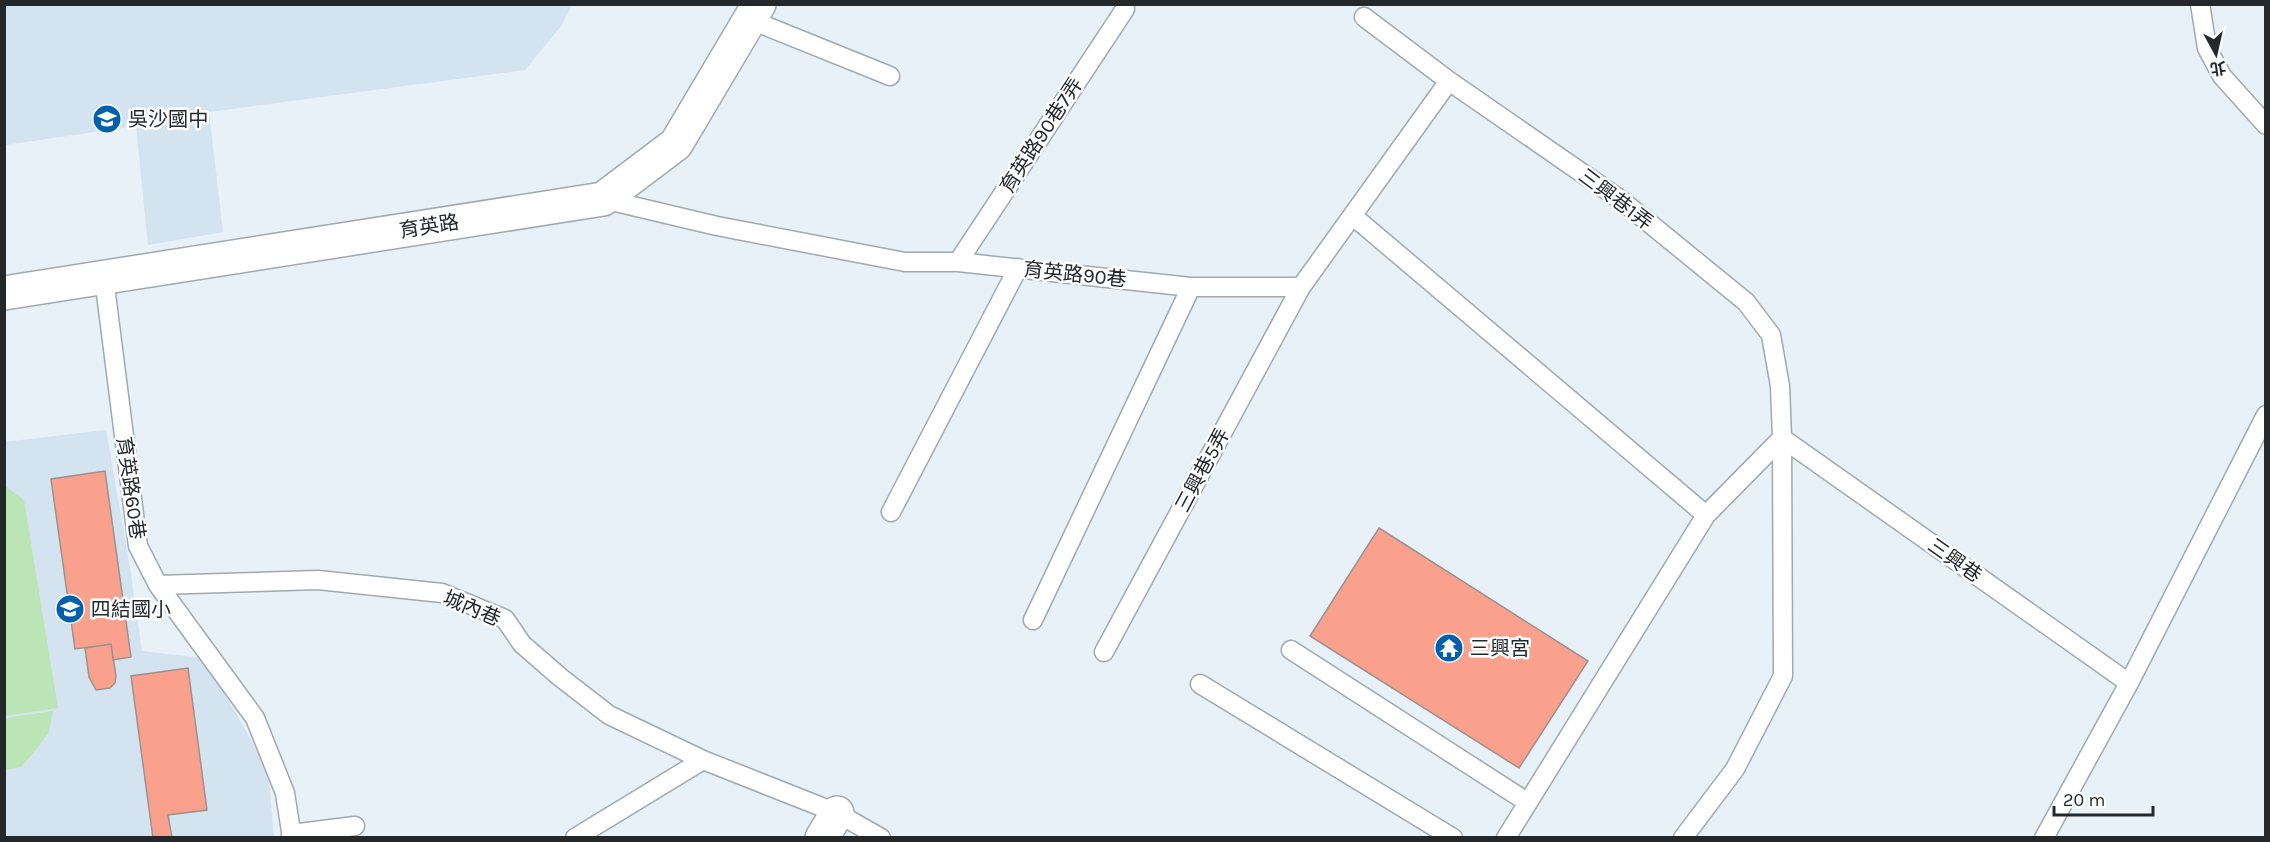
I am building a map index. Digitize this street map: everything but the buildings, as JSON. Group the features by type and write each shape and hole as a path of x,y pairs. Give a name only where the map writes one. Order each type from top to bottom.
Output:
{"street":[{"name":"育英路","path":"4,293 603,200 676,144 755,12"}],"lane":[{"path":"2200,4 2206,48 2222,76 2265,125"},
{"name":"育英路90巷7弄","path":"958,262 1125,9"},
{"path":"755,12 890,76"},
{"name":"三興巷1弄","path":"1364,17 1449,81 1621,200 1746,302 1771,336 1780,386 1782,438 1783,676 1735,769 1683,837"},
{"path":"1300,287 1449,81"},
{"name":"育英路90巷","path":"603,200 717,226 904,262 958,262 1191,286 1300,287"},
{"path":"1353,216 1707,515"},
{"path":"891,512 1018,268"},
{"name":"育英路60巷","path":"104,278 138,546 158,585 255,718 285,793 291,836"},
{"path":"1033,620 1191,286"},
{"name":"三興巷5弄","path":"1104,652 1300,287"},
{"path":"2044,837 2129,682 2265,415"},
{"path":"1506,837 1707,515 1782,438"},
{"name":"三興巷","path":"1782,438 2129,682"},
{"name":"城內巷","path":"158,585 318,580 442,593 505,619 522,644 609,715 830,825 881,837"},
{"path":"1291,651 1527,802"},
{"path":"1200,684 1453,837"},
{"path":"575,837 703,760"},
{"path":"291,836 355,826"}],"shaded area":[{"name":"吳沙國中","path":"4,5 572,5 561,26 525,70 209,112 223,232 148,245 136,126 5,145"},
{"name":"四結國小","path":"106,430 142,651 204,658 268,769 274,837 5,837 4,442"}],"green space":[{"path":"4,485 24,500 58,708 5,716"},
{"path":"53,711 49,732 35,751 21,767 5,770 5,718"}],"place":[{"name":"吳沙國中","path":"107,119"},
{"name":"四結國小","path":"70,609"},
{"name":"三興宮","path":"1449,648"}]}
